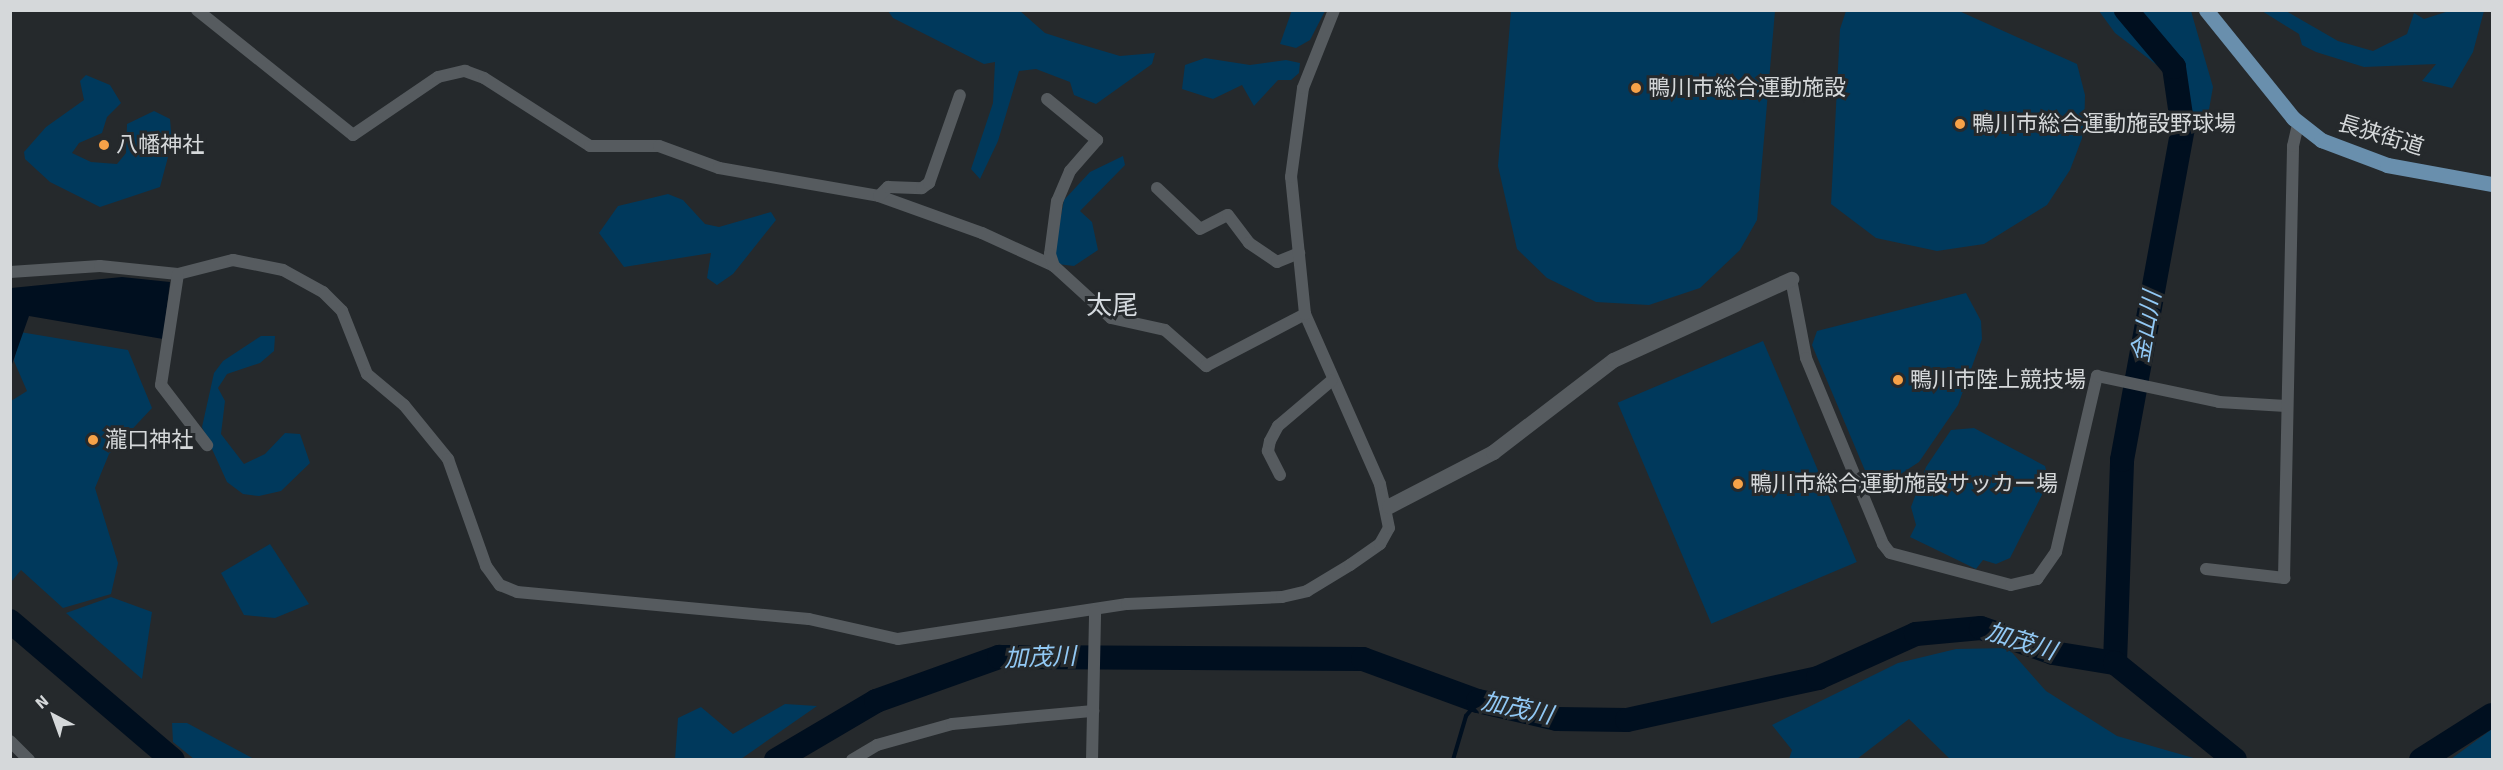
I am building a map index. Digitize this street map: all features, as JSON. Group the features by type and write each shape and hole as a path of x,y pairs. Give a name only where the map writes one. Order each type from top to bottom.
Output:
{"main road":[{"name":"長狭街道","path":"2206,10 2298,124 2359,157 2493,184"}],"street":[{"path":"197,10 353,135 438,76 465,72 484,78 590,146 659,146 719,168 879,196 1054,266 1112,318 1165,330 1206,366 1305,314"},
{"path":"10,272 100,266 178,274 232,260 257,262 324,292 342,311 367,374 404,405 448,459 486,566 500,585 517,592 809,619 898,639 1095,611 1127,604 1253,602 1307,591 1380,544 1389,528 1389,506 1331,381 1305,314 1291,177 1303,88 1334,10"},
{"path":"879,196 888,187 922,188 936,174 960,95"},
{"path":"1047,99 1098,140 1070,171 1058,201 1050,254 1054,266"},
{"path":"2206,569 2284,578 2286,406 2298,124"},
{"path":"1157,188 1200,229 1228,215 1249,243 1277,262 1299,253"},
{"path":"178,274 161,385 207,445"},
{"path":"1389,506 1493,453 1612,360 1791,279 1806,358 1890,553 2011,585 2037,579 2056,552 2069,513 2097,376 2167,392 2286,406"},
{"path":"1280,475 1268,451 1270,441 1278,426 1331,381"},
{"path":"1092,759 1095,611"},
{"path":"852,759 877,745 952,724 1094,711"},
{"path":"10,741 29,759"}],"shaded area":[{"path":"1292,10 1325,11 1310,40 1296,48 1280,44"},
{"path":"888,11 1020,11 1045,33 1076,43 1120,56 1155,53 1152,64 1096,104 1074,95 1070,82 1036,69 1019,71 998,141 980,179 971,169 993,103 995,62 984,64 893,18"},
{"name":"鴨川市総合運動施設","path":"1511,11 1775,11 1757,220 1740,250 1700,288 1649,305 1596,302 1547,278 1517,249 1498,166"},
{"name":"鴨川市総合運動施設野球場","path":"1846,11 1959,11 2077,64 2085,95 2084,133 2070,170 2047,205 1984,244 1937,251 1876,238 1831,204 1840,29"},
{"path":"2099,11 2191,11 2213,87 2208,115 2198,123 2189,114 2183,85 2115,33"},
{"path":"2262,11 2286,11 2338,41 2373,51 2407,34 2414,13 2424,19 2449,11 2484,11 2473,52 2452,88 2422,81 2436,64 2364,67 2316,52 2302,45 2299,34"},
{"path":"1205,58 1250,65 1286,60 1300,63 1299,73 1291,80 1278,80 1254,106 1242,85 1213,99 1182,89 1185,65"},
{"path":"86,75 110,85 121,103 107,117 102,133 79,143 72,153 91,162 117,164 126,153 127,124 154,111 170,119 172,142 160,187 100,207 50,182 25,159 24,152 46,127 84,100 80,81"},
{"path":"1123,156 1125,165 1080,211 1092,222 1098,250 1074,266 1057,264 1054,252 1064,200 1090,172"},
{"path":"668,194 683,200 705,224 719,227 771,212 776,220 733,274 717,285 707,278 711,253 624,267 599,233 618,206"},
{"path":"122,277 170,282 163,339 29,316 11,367 11,288"},
{"name":"鴨川市陸上競技場","path":"1966,293 1981,321 1982,339 1958,405 1919,462 1893,479 1869,480 1812,345 1817,331"},
{"path":"20,332 128,350 152,408 109,454 95,488 118,563 111,594 63,608 21,570 11,582 11,401 27,391 14,361"},
{"path":"261,336 275,336 274,351 260,363 227,374 218,388 225,401 221,434 244,464 265,454 285,433 300,434 310,463 281,491 259,496 243,494 227,482 202,427 214,373 223,361"},
{"name":"鴨川市総合運動施設サッカー場","path":"1763,341 1857,562 1711,624 1618,403"},
{"path":"1974,428 2045,466 2049,481 2010,558 1996,564 1983,560 1976,569 1910,537 1916,525 1911,507 1926,467 1951,430"},
{"path":"270,544 309,604 275,618 244,615 221,573"},
{"path":"111,597 152,612 142,679 66,613"},
{"path":"2008,648 2046,691 2117,736 2197,759 1950,759 1909,719 1857,759 1789,759 1792,750 1772,725 1898,663 1956,649"},
{"path":"785,704 817,706 741,759 675,759 678,718 701,707 733,734"},
{"path":"172,723 187,723 254,759 194,759 173,742"},
{"path":"2492,729 2492,759 2451,759"}],"waterway":[{"name":"金山川","path":"2115,663 2122,460 2183,129 2174,67 2126,10"},
{"name":"加茂川","path":"10,621 173,760"},
{"name":"加茂川","path":"776,760 876,701 999,657 1363,659 1478,701 1557,719 1627,720 1818,678 1916,634 1981,628 2053,653 2115,663 2235,760"},
{"path":"1453,760 1466,716 1478,701"},
{"name":"加茂川","path":"2421,760 2492,715"}],"place":[{"name":"鴨川市総合運動施設","path":"1636,88"},
{"name":"鴨川市総合運動施設野球場","path":"1960,124"},
{"name":"八幡神社","path":"104,145"},
{"name":"鴨川市陸上競技場","path":"1898,380"},
{"name":"瀧口神社","path":"93,440"},
{"name":"鴨川市総合運動施設サッカー場","path":"1738,484"}],"district":[{"name":"太尾","path":"1112,307"}]}
